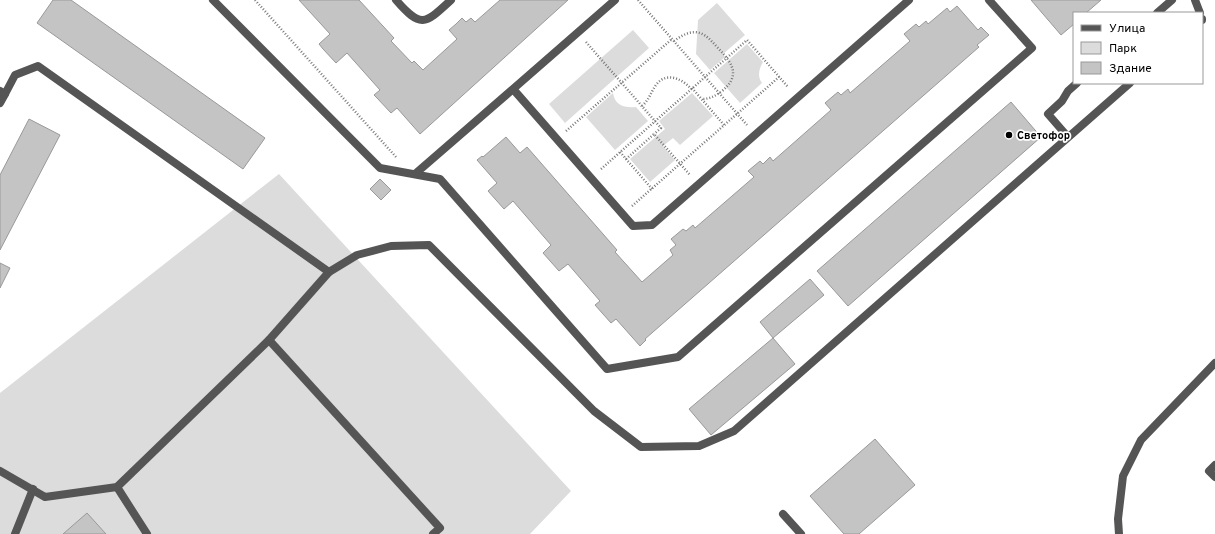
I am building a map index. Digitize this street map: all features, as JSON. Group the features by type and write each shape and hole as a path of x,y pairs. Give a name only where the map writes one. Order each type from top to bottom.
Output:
{"street":[{"path":"213,0 380,168 440,179 607,369 678,357 1032,48 989,0"},
{"path":"396,0 410,16 421,20 433,17 451,0"},
{"path":"413,174 615,0"},
{"path":"513,89 633,226 652,225 909,0"},
{"path":"1158,12 1172,0"},
{"path":"1195,0 1200,12"},
{"path":"0,103 2,92 15,75 38,66 329,272"},
{"path":"1068,137 1048,114 1062,101 1068,91 1076,84"},
{"path":"0,471 45,497 117,487 269,340 329,272 357,255 391,246 429,245 594,411 641,447 699,446 734,431 1129,84"},
{"path":"269,340 440,528 433,534"},
{"path":"1119,534 1118,519 1123,476 1141,440 1215,363"},
{"path":"1215,465 1209,471 1215,477"},
{"path":"117,487 147,534"},
{"path":"15,534 33,489"},
{"path":"783,514 801,534"}],"path":[{"path":"255,0 413,174"},
{"path":"638,0 756,135"},
{"path":"578,33 661,128 626,159"},
{"path":"557,139 673,40 691,33 699,33 710,39 733,66 734,74 731,82 720,93 713,97 702,99"},
{"path":"591,178 747,40 798,98"},
{"path":"642,106 657,84 663,79 671,77 679,79 692,89 724,125"},
{"path":"623,214 779,77"},
{"path":"654,134 699,185"},
{"path":"620,152 652,189"}],"green space":[{"path":"717,3 745,35 723,54 725,57 710,70 696,54 698,20"},
{"path":"633,30 649,48 565,123 549,104"},
{"path":"747,44 763,62 759,72 759,78 762,83 740,103 714,73"},
{"path":"613,93 618,103 628,107 636,107 648,121 615,150 586,117"},
{"path":"692,93 713,116 680,145 673,138 663,146 675,160 650,182 630,159 665,129 659,121"},
{"path":"279,174 571,491 530,534 0,534 0,393"}],"building":[{"path":"53,0 71,0 265,138 243,169 37,23"},
{"path":"299,0 359,0 394,38 391,41 412,63 414,61 423,70 457,39 449,30 462,18 466,22 471,18 475,22 500,0 568,0 420,134 397,108 391,113 374,95 380,90 347,53 336,63 323,49 319,44 330,34"},
{"path":"1031,0 1101,0 1087,12 1073,12 1073,25 1061,35"},
{"path":"957,6 978,30 981,27 989,35 977,45 979,47 645,339 646,340 640,346 616,319 611,323 595,305 600,301 568,264 559,271 543,253 551,245 513,201 504,209 488,191 497,183 477,160 482,156 483,157 506,137 520,153 527,147 617,250 615,252 642,282 673,255 670,250 676,245 671,239 683,229 686,231 693,225 695,228 754,177 748,171 760,161 763,164 770,157 773,161 831,110 825,103 838,92 841,95 848,89 850,93 910,41 904,34 916,24 919,27 926,21 928,24 947,8 950,12"},
{"path":"1011,102 1041,137 848,306 817,271"},
{"path":"29,119 60,135 0,250 0,175"},
{"path":"380,179 391,190 381,200 370,189"},
{"path":"0,263 10,268 0,288"},
{"path":"810,279 824,295 773,338 760,322"},
{"path":"773,338 795,364 711,435 689,409"},
{"path":"875,439 915,485 859,534 844,534 810,496"},
{"path":"87,513 106,534 63,534"}],"place":[{"name":"Светофор","path":"1009,135"}]}
